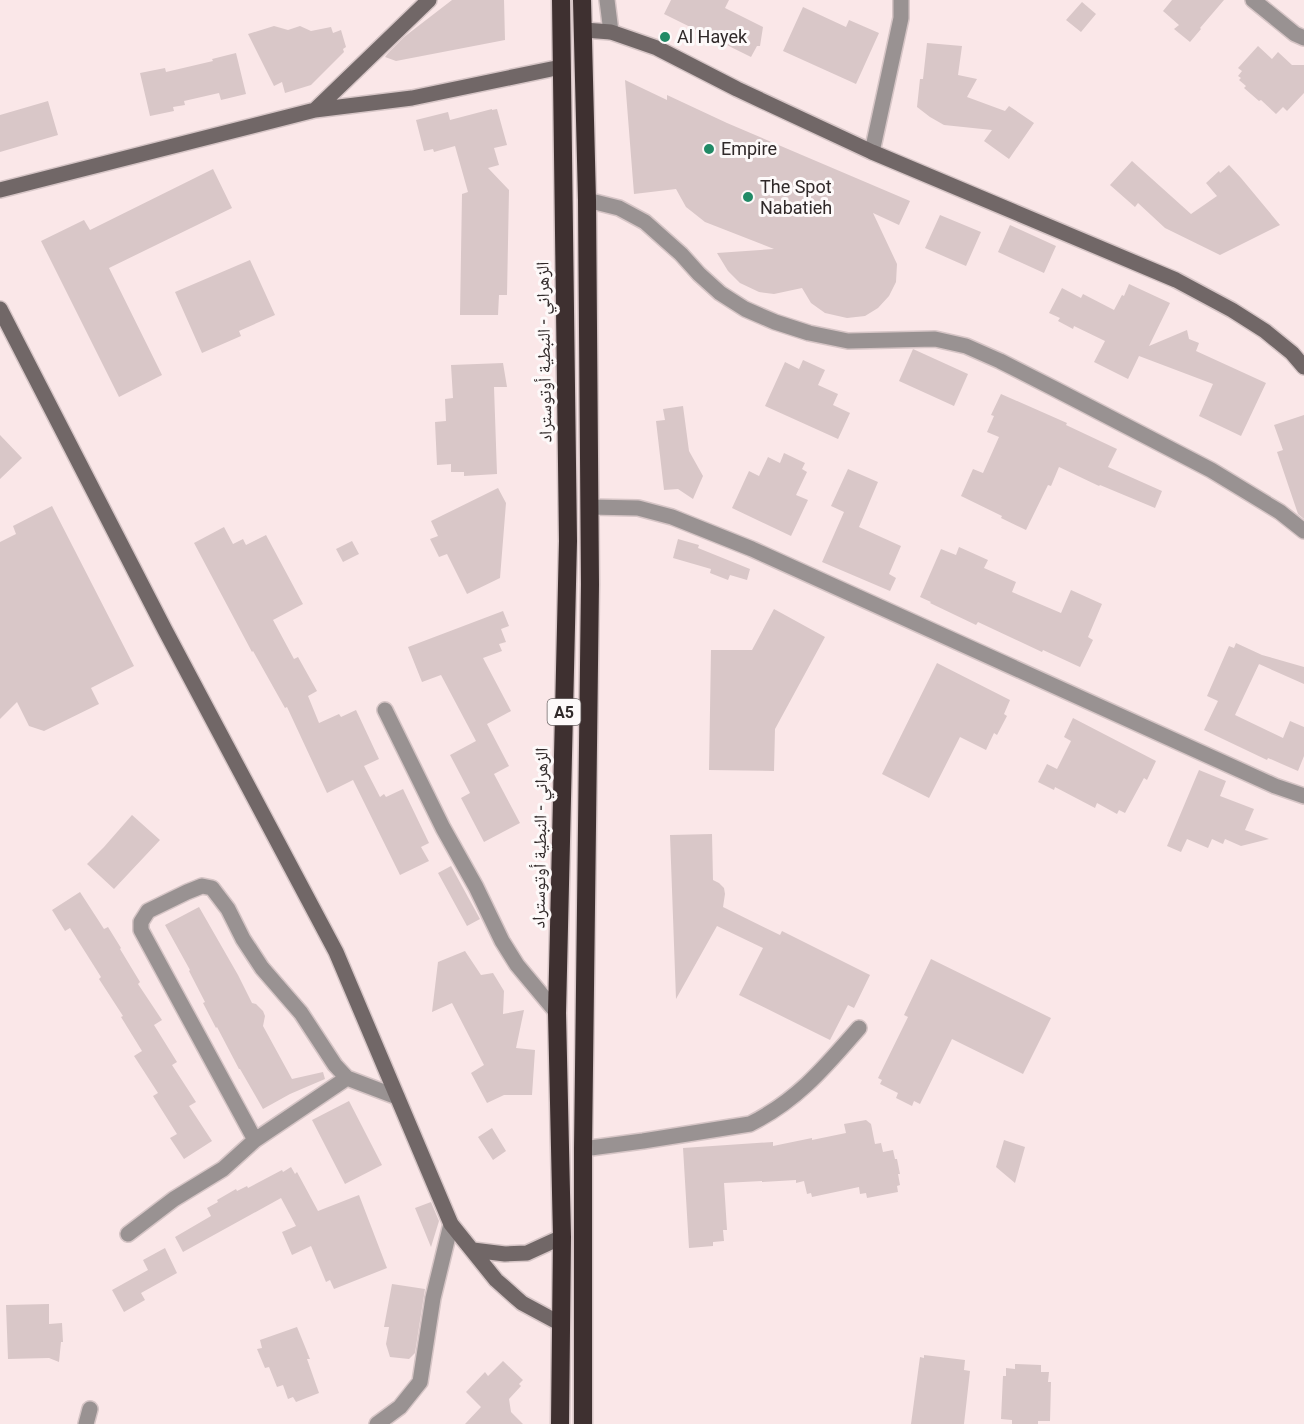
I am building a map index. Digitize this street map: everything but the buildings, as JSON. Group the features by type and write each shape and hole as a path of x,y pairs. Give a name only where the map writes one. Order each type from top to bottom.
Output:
{"highway":[{"name":"الزهراني - النبطية أوتوستراد","path":"560,1424 562,1237 557,1013 568,541 561,0"},
{"name":"A5","path":"582,0 587,200 590,584 583,1149 584,1424"}],"street":[{"path":"315,110 429,0"},
{"path":"608,0 611,32"},
{"path":"872,152 901,18 901,0"},
{"path":"1253,0 1295,34 1304,38"},
{"path":"584,30 611,32 657,48 737,89 872,152 1176,280 1232,310 1265,331 1292,353 1304,368"},
{"path":"1,190 315,110 412,98 561,67"},
{"path":"587,200 619,208 645,222 681,254 720,294 745,309 775,322 848,341 936,339 966,346 1055,388 1211,470 1281,512 1304,531"},
{"path":"0,309 165,630 336,952 451,1224 496,1280 522,1303 561,1324"},
{"path":"589,507 638,508 672,517 752,549 1275,786 1304,796"},
{"path":"385,710 502,941 517,965 557,1013"},
{"path":"255,1140 141,930 141,922 148,911 201,886 212,888 228,909 243,939 262,968 301,1013 335,1065 347,1078 398,1097"},
{"path":"583,1149 642,1142 750,1124 791,1098 815,1078 860,1028"},
{"path":"128,1234 174,1199 224,1169 255,1140 347,1078"},
{"path":"377,1424 400,1407 420,1382 433,1298 451,1224"},
{"path":"473,1250 505,1254 527,1253 562,1237"}],"place":[{"name":"Al Hayek","path":"665,37"},
{"name":"Empire","path":"709,149"},
{"name":"The Spot Nabatieh","path":"748,197"}]}
